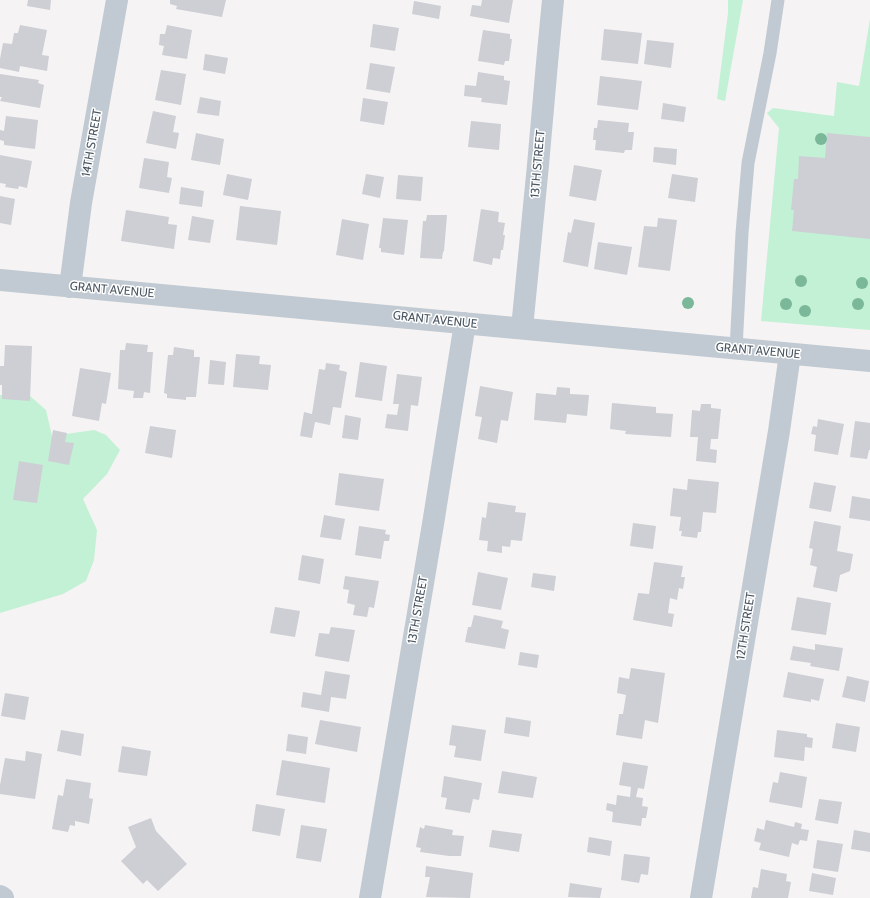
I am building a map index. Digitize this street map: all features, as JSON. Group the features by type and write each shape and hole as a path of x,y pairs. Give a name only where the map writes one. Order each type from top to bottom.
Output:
{"street":[{"name":"14TH STREET","path":"70,287 81,204 116,0"},
{"name":"13TH STREET","path":"522,328 538,175 546,63 553,0"},
{"name":"GRANT AVENUE","path":"0,280 870,361"},
{"name":"13TH STREET","path":"370,898 465,323"},
{"name":"12TH STREET","path":"701,898 790,354"}],"lane":[{"path":"736,349 742,233 748,163 770,54 778,0"}],"green space":[{"path":"728,0 743,0 725,101 717,99 728,13"},
{"path":"870,19 870,330 761,321 779,128 767,113 773,108 834,116 837,82 859,86"},
{"path":"0,395 30,396 46,410 52,436 94,430 106,435 120,450 107,474 83,499 97,530 94,560 86,581 63,594 0,613"}],"building":[{"path":"28,0 51,0 50,10 27,6"},
{"path":"170,0 226,0 222,17 176,9 177,6 170,4"},
{"path":"482,0 513,0 509,23 470,16 472,5 481,6"},
{"path":"414,1 441,6 439,19 412,14"},
{"path":"373,24 399,28 395,51 370,47"},
{"path":"20,25 47,30 42,55 49,56 47,71 20,66 19,72 0,68 3,43 12,44 14,33 18,33"},
{"path":"167,25 192,30 187,59 162,55 164,46 159,45 160,34 165,34"},
{"path":"604,29 642,33 638,64 601,60"},
{"path":"483,30 510,34 510,39 512,39 509,61 505,61 504,65 478,61"},
{"path":"647,40 674,43 671,68 644,64"},
{"path":"205,54 228,58 225,74 203,70"},
{"path":"370,63 395,67 390,93 366,89"},
{"path":"161,70 186,74 181,105 155,100"},
{"path":"478,72 504,76 504,80 510,81 507,105 481,102 482,98 464,96 465,85 476,86"},
{"path":"0,74 39,80 38,83 44,85 40,108 0,101 2,97 0,97"},
{"path":"600,76 642,81 638,110 597,105"},
{"path":"200,97 221,101 219,116 197,113"},
{"path":"363,98 388,102 384,125 360,121"},
{"path":"663,103 686,107 684,122 661,119"},
{"path":"153,111 176,116 173,132 179,133 176,149 146,143"},
{"path":"6,116 38,120 35,149 4,145 4,141 0,140 0,130 4,131"},
{"path":"598,120 629,123 628,132 634,132 632,150 625,150 624,153 595,150 596,140 593,140 594,128 597,128"},
{"path":"471,121 501,124 499,150 468,147"},
{"path":"196,133 224,139 220,165 191,160"},
{"path":"827,133 870,137 870,239 792,231 794,210 791,210 794,179 798,179 799,156 825,158"},
{"path":"654,147 677,149 676,165 653,162"},
{"path":"0,155 32,161 27,188 19,186 18,189 5,187 6,184 0,183"},
{"path":"144,158 169,162 167,177 172,178 169,193 139,188"},
{"path":"574,165 602,170 596,201 569,196"},
{"path":"227,174 252,179 248,200 223,195"},
{"path":"366,174 384,177 380,198 362,194"},
{"path":"672,174 698,178 695,202 668,198"},
{"path":"398,175 423,177 421,201 396,199"},
{"path":"181,187 204,191 202,207 179,204"},
{"path":"0,196 15,199 11,225 0,223"},
{"path":"240,206 281,211 277,245 236,240"},
{"path":"481,209 499,212 498,222 505,223 503,250 501,250 500,259 493,258 492,265 473,261"},
{"path":"126,210 169,217 168,224 177,225 174,249 121,241"},
{"path":"427,215 447,215 442,259 420,258 423,221 426,221"},
{"path":"192,216 214,220 210,243 188,240"},
{"path":"383,218 408,220 404,255 381,252 381,248 379,248"},
{"path":"658,218 677,220 670,271 638,267 644,226 657,227"},
{"path":"342,219 369,224 363,260 336,255"},
{"path":"574,219 595,223 588,267 563,262 568,232 571,233"},
{"path":"598,242 632,247 627,275 594,269"},
{"path":"126,343 148,345 147,352 153,352 150,393 144,392 143,398 133,398 134,391 118,389 120,350 125,350"},
{"path":"5,345 32,346 30,401 2,399 0,366 4,366"},
{"path":"174,347 194,350 194,357 200,357 196,397 186,397 186,400 167,398 167,394 164,393 168,355 173,355"},
{"path":"236,354 260,356 259,364 271,365 268,390 233,387"},
{"path":"210,360 226,362 224,385 208,384"},
{"path":"360,362 387,366 382,401 355,397"},
{"path":"326,363 340,365 339,370 347,372 341,408 333,407 330,425 315,422 312,438 300,436 304,412 312,414 319,369 325,370"},
{"path":"80,368 111,373 106,404 102,403 99,421 72,416"},
{"path":"397,374 422,377 418,406 411,405 408,431 385,428 387,414 397,415 399,404 393,404"},
{"path":"480,386 513,392 508,421 501,420 497,443 478,439 482,417 475,416"},
{"path":"557,387 570,388 570,394 589,395 587,416 567,414 566,423 534,420 536,393 556,395"},
{"path":"612,403 656,407 656,413 673,414 671,437 625,434 626,431 610,429"},
{"path":"701,404 711,404 711,408 721,409 718,439 711,439 710,449 717,450 716,463 696,461 698,437 690,437 692,410 700,411"},
{"path":"345,415 361,418 358,440 342,438"},
{"path":"818,419 844,424 838,455 814,451 816,435 811,434 813,426 817,427"},
{"path":"855,421 870,423 870,450 867,459 850,457"},
{"path":"150,426 176,430 172,458 145,453"},
{"path":"53,430 67,433 65,442 74,443 69,465 48,461"},
{"path":"19,461 43,465 37,503 13,500"},
{"path":"339,473 384,479 379,511 335,505"},
{"path":"688,479 719,482 716,513 703,512 701,532 698,532 697,538 681,536 682,531 679,531 681,517 670,516 673,488 687,490"},
{"path":"814,482 836,486 831,512 809,508"},
{"path":"852,496 870,499 870,521 849,518"},
{"path":"488,502 516,506 515,512 526,513 522,541 511,540 510,547 502,546 502,553 487,551 488,541 479,540 482,517 486,518"},
{"path":"324,515 345,519 341,540 320,537"},
{"path":"814,521 841,526 837,551 853,554 850,571 840,575 837,592 813,587 817,567 810,565 813,549 809,548"},
{"path":"633,523 656,526 653,549 630,546"},
{"path":"359,526 386,530 385,534 390,535 389,541 384,541 381,559 355,555"},
{"path":"302,555 324,559 320,584 298,580"},
{"path":"654,562 683,566 681,577 685,577 683,589 679,588 677,600 670,598 668,613 674,614 672,627 633,620 638,593 649,594"},
{"path":"478,572 508,578 501,610 472,605"},
{"path":"533,573 556,576 554,591 531,587"},
{"path":"345,576 379,581 374,608 369,607 367,617 353,615 355,605 347,603 349,590 343,589"},
{"path":"797,597 831,603 826,635 791,630"},
{"path":"275,607 300,611 295,637 270,633"},
{"path":"474,615 503,621 501,628 509,630 505,649 465,642 468,627 471,627"},
{"path":"331,627 355,630 349,662 315,656 319,633 329,634"},
{"path":"815,644 843,648 839,671 810,666 811,663 790,660 793,646 815,650"},
{"path":"520,652 539,655 537,668 518,665"},
{"path":"631,668 665,673 658,723 645,720 642,739 616,735 619,714 623,714 626,695 617,693 619,677 629,679"},
{"path":"325,671 350,675 346,699 331,697 329,712 301,707 303,692 321,695"},
{"path":"788,672 824,679 819,701 811,699 811,702 783,697"},
{"path":"847,676 869,681 865,702 842,697"},
{"path":"5,693 29,697 25,720 1,716"},
{"path":"506,717 531,721 529,737 504,733"},
{"path":"320,720 361,727 357,752 315,744"},
{"path":"836,723 860,727 856,752 832,748"},
{"path":"452,725 486,730 481,761 454,757 456,746 449,745"},
{"path":"61,730 84,734 81,756 57,751"},
{"path":"777,730 807,734 807,737 813,738 812,748 805,747 804,761 774,757"},
{"path":"288,734 308,737 306,754 286,751"},
{"path":"122,746 151,751 147,776 118,772"},
{"path":"26,751 42,754 35,799 0,794 0,785 5,758 25,761"},
{"path":"282,760 330,768 325,803 276,795"},
{"path":"623,762 648,766 644,789 638,788 636,797 643,798 642,806 648,807 646,818 642,818 641,826 612,822 613,812 606,810 607,803 616,805 617,795 630,797 631,787 619,785"},
{"path":"502,771 537,777 533,798 498,793"},
{"path":"780,772 807,777 802,808 769,802 773,782 778,783"},
{"path":"444,776 482,783 479,800 473,799 470,813 445,809 447,798 441,797"},
{"path":"66,779 91,783 89,798 93,799 89,824 75,821 75,826 70,825 68,832 52,829 58,795 63,796"},
{"path":"819,799 842,802 838,824 815,820"},
{"path":"256,804 285,809 280,836 252,831"},
{"path":"151,818 156,831 187,864 158,891 147,880 143,884 121,861 136,847 128,827"},
{"path":"766,820 794,827 795,822 802,824 801,829 809,830 807,841 800,840 798,845 792,843 789,857 759,850 761,843 754,841 757,828 764,830"},
{"path":"301,825 327,829 321,862 296,858"},
{"path":"425,825 453,830 452,835 464,836 461,856 420,852 421,848 416,847 420,827 424,829"},
{"path":"492,830 522,834 519,852 489,847"},
{"path":"854,830 870,833 870,852 851,849"},
{"path":"589,837 612,841 610,856 587,852"},
{"path":"817,840 843,844 838,872 813,868"},
{"path":"624,854 650,857 648,875 641,874 639,883 621,880"},
{"path":"426,866 473,873 470,898 426,897 430,877 425,877"},
{"path":"761,869 787,874 786,881 791,882 788,898 751,898 753,887 758,888"},
{"path":"812,873 836,878 833,895 809,891"},
{"path":"570,883 602,888 600,898 568,897"}]}
